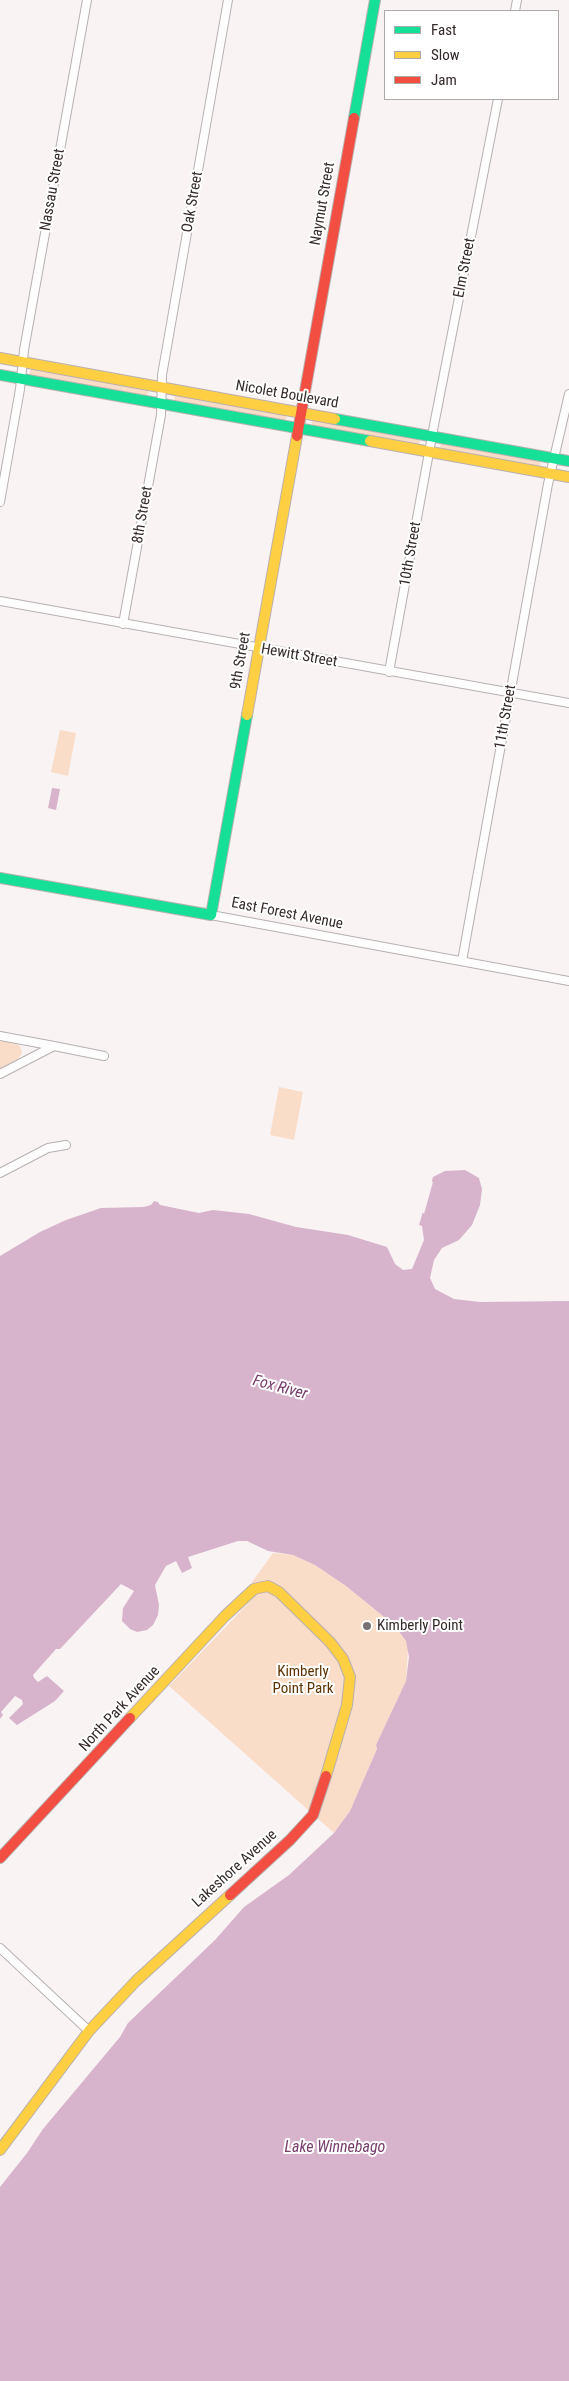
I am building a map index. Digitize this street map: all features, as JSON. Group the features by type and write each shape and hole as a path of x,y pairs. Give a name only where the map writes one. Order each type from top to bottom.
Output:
{"street":[{"name":"Nassau Street","path":"0,502 21,380 22,363 87,0"},
{"name":"Oak Street","path":"161,405 162,375 228,0"},
{"name":"Naymut Street","path":"301,413 375,0"},
{"name":"Elm Street","path":"432,437 498,100"},
{"name":"Nicolet Boulevard","path":"0,358 569,461"},
{"path":"0,375 298,430 569,477"},
{"name":"11th Street","path":"462,961 551,474 569,394"},
{"name":"8th Street","path":"123,624 161,405"},
{"name":"9th Street","path":"212,915 301,413"},
{"name":"10th Street","path":"390,672 432,437"},
{"name":"Hewitt Street","path":"0,601 569,703"},
{"name":"East Forest Avenue","path":"0,878 569,981"},
{"path":"0,1036 104,1056"},
{"path":"0,1074 54,1046"},
{"path":"0,1173 48,1148 66,1146"},
{"name":"North Park Avenue","path":"0,1858 225,1616 247,1594 259,1586 265,1586"},
{"name":"Lakeshore Avenue","path":"0,2150 89,2031 136,1981 299,1832 313,1816 347,1705 350,1677 343,1659 330,1642 286,1598 272,1587 265,1586"},
{"path":"0,1948 89,2031"}],"green space":[{"path":"33,369 147,389 149,393 145,396 31,377 29,372"},
{"path":"174,394 284,414 287,418 283,421 175,402"},
{"path":"314,420 418,438 420,443 417,445 313,426 311,422"},
{"path":"442,443 539,460 541,464 538,467 442,450 440,446"},
{"path":"60,730 76,733 68,776 51,772"},
{"path":"0,1041 20,1046 22,1053 18,1059 0,1069"},
{"path":"279,1087 303,1092 294,1140 270,1135"},
{"name":"Kimberly Point Park","path":"273,1553 293,1555 315,1565 346,1586 394,1625 406,1641 408,1649 406,1681 376,1745 377,1749 350,1811 334,1833 169,1686 257,1594 252,1582"}],"water":[{"path":"52,788 60,789 56,810 48,808"},
{"path":"465,1170 479,1178 482,1189 480,1205 472,1225 459,1240 442,1248 434,1260 430,1278 435,1289 454,1299 480,1302 569,1301 569,2381 0,2381 0,2187 43,2129 120,2037 128,2023 215,1940 244,1907 289,1875 334,1833 350,1811 377,1749 376,1745 406,1681 409,1657 406,1641 394,1625 346,1586 315,1565 293,1555 268,1551 247,1541 238,1541 188,1557 192,1568 182,1573 176,1561 166,1566 155,1585 159,1605 158,1615 153,1625 147,1630 137,1632 130,1629 122,1621 123,1608 134,1591 121,1584 60,1649 56,1649 33,1675 38,1682 47,1676 64,1691 55,1701 17,1725 9,1718 23,1704 22,1700 15,1696 1,1712 3,1715 0,1719 0,1256 40,1232 66,1220 101,1208 144,1207 151,1205 154,1201 160,1205 199,1213 213,1210 249,1214 296,1227 348,1235 387,1247 395,1264 403,1270 412,1269 424,1240 422,1226 419,1225 433,1177 445,1171"}],"pier":[{"path":"428,1180 433,1182 424,1214 421,1210"}],"traffic: fast":[{"path":"354,118 375,0"},
{"path":"0,375 370,441"},
{"path":"335,419 569,461"},
{"path":"0,878 211,915 247,715"}],"traffic: slow":[{"path":"0,358 335,419"},
{"path":"247,715 297,436"},
{"path":"370,441 569,477"},
{"path":"130,1718 225,1616 254,1589 268,1586 279,1592 330,1642 343,1659 350,1677 347,1705 326,1776"},
{"path":"0,2150 89,2031 136,1981 230,1895"}],"traffic: jam":[{"path":"297,436 354,118"},
{"path":"0,1858 130,1718"},
{"path":"230,1895 290,1840 313,1815 326,1776"}],"place":[{"name":"Kimberly Point","path":"367,1626"}],"water label":[{"name":"Fox River","path":"280,1388"},
{"name":"Lake Winnebago","path":"335,2148"}]}
